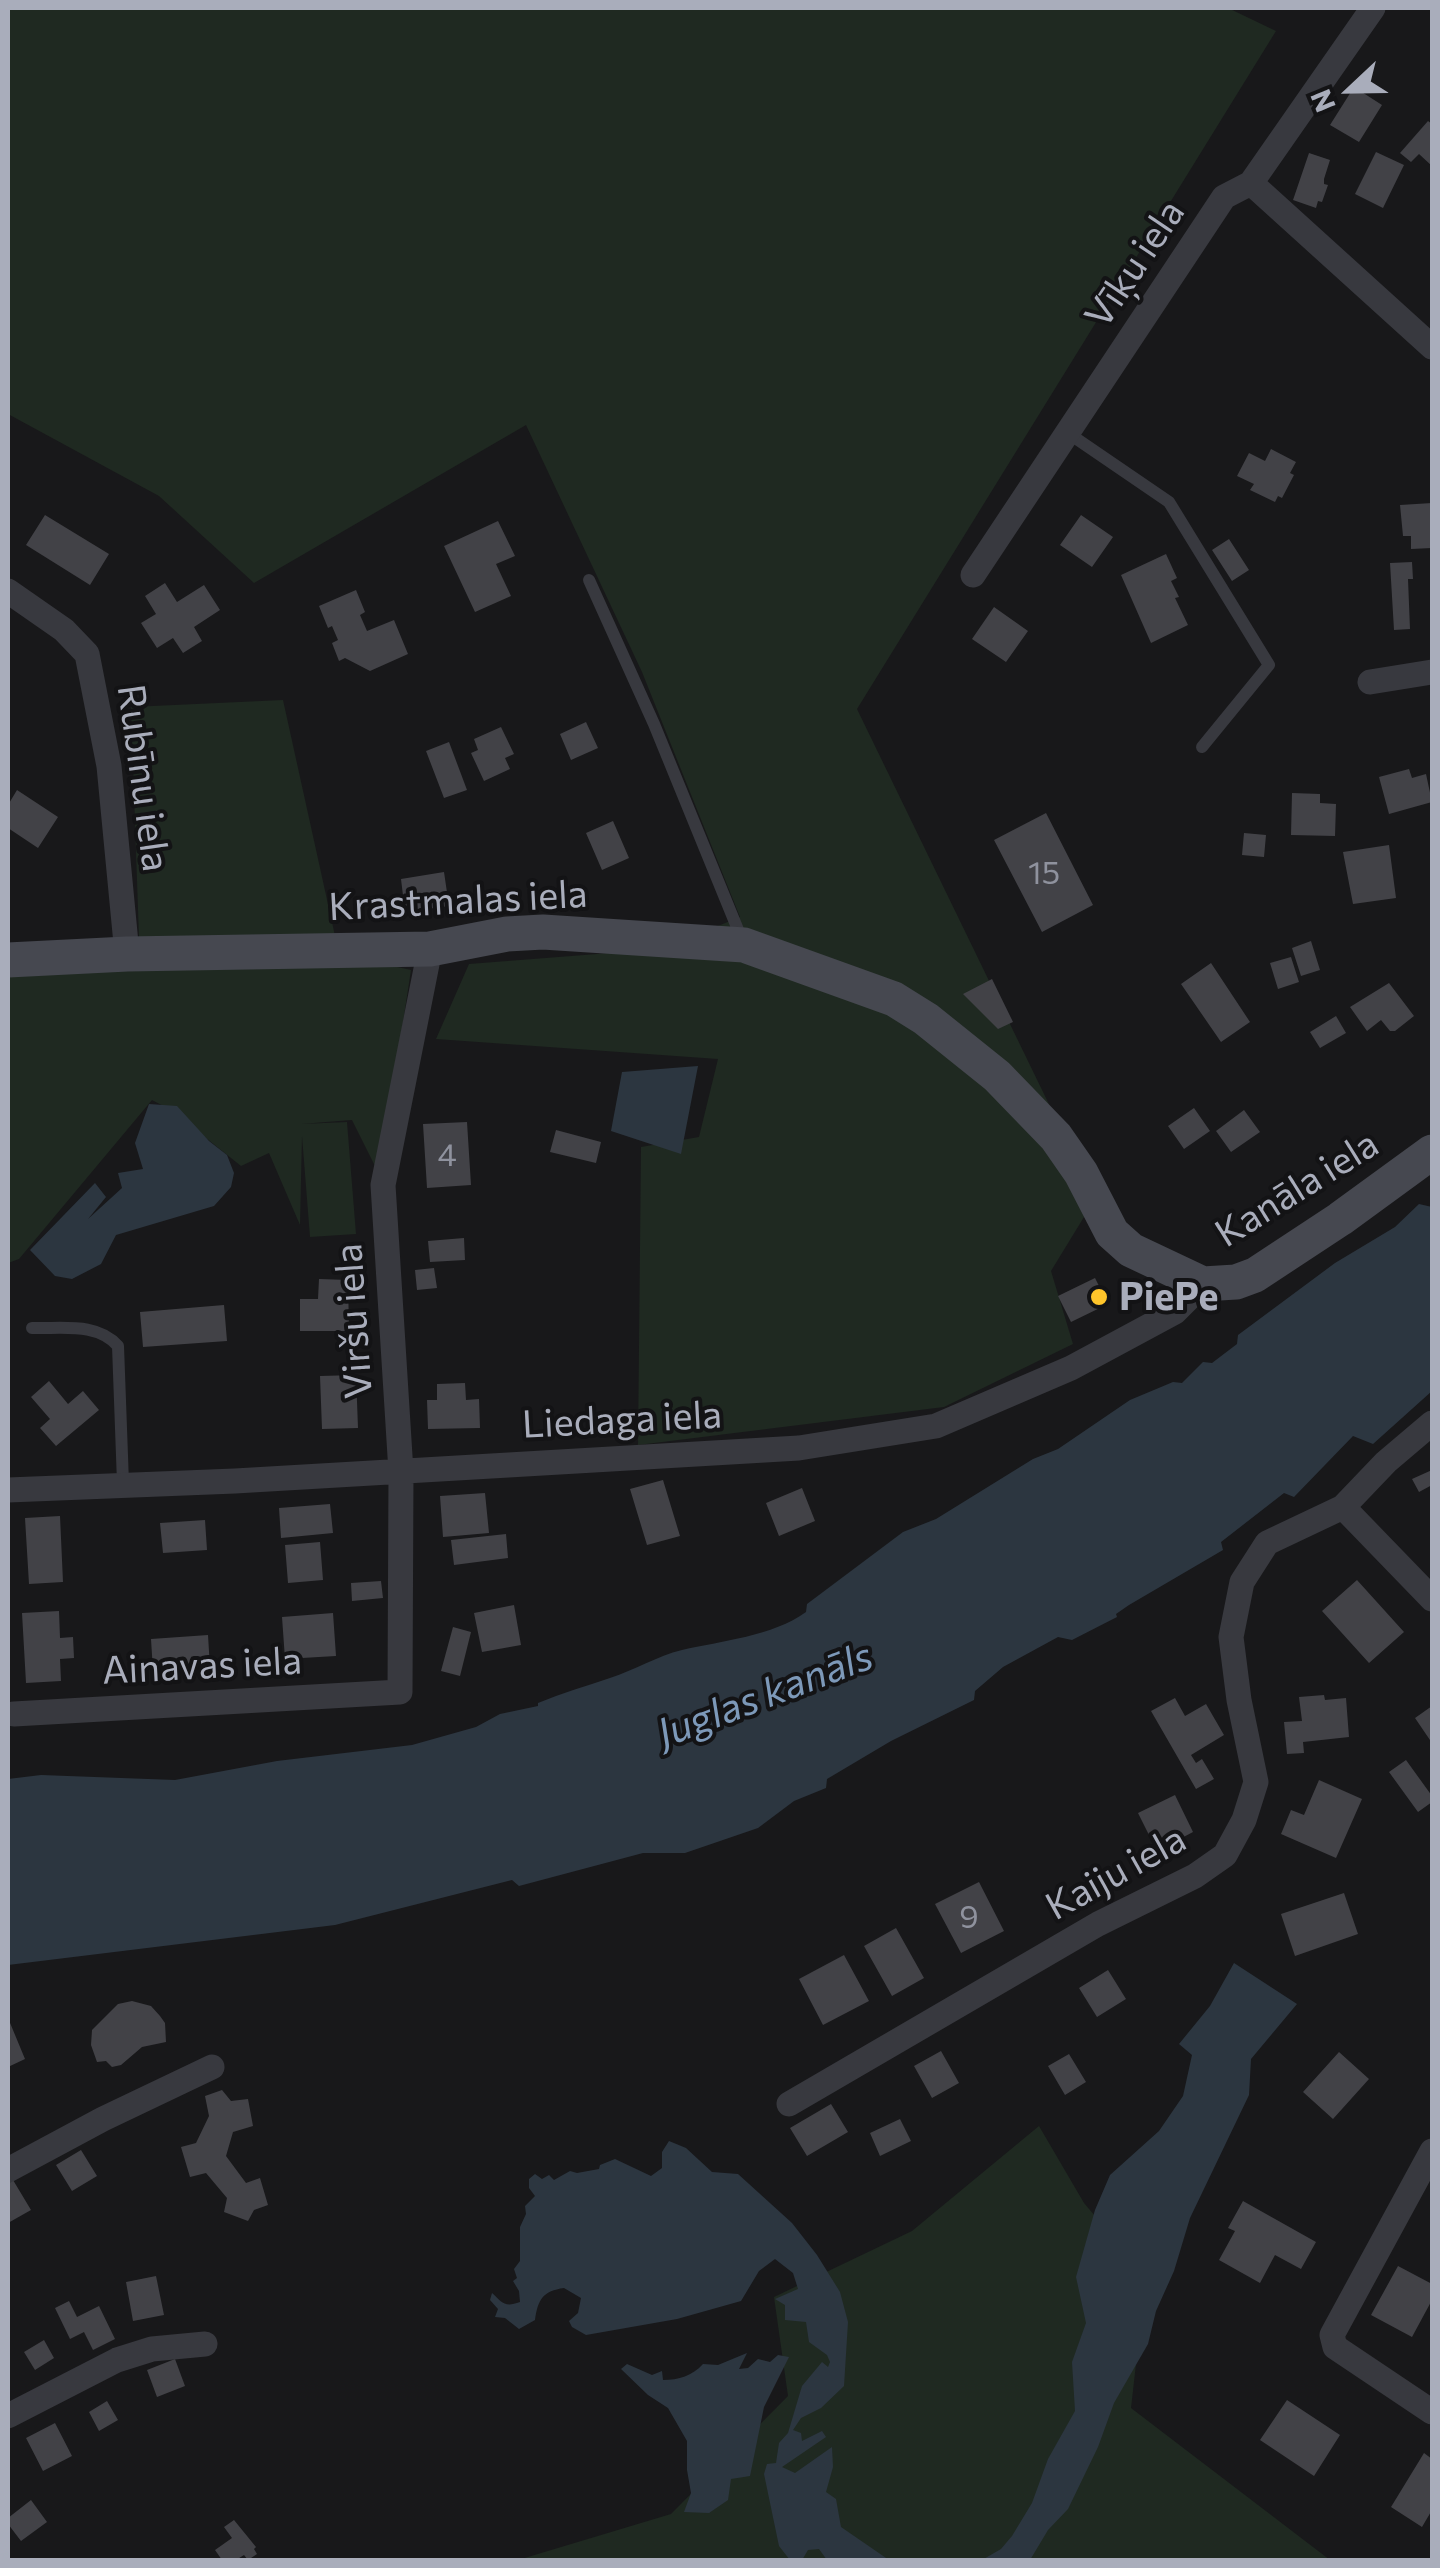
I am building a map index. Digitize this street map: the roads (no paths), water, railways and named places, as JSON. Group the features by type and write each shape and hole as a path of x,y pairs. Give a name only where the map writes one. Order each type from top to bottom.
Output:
{"street":[{"name":"Vīķu iela","path":"973,576 1224,196 1251,183 1373,8"},
{"path":"1251,183 1432,347"},
{"name":"Rubīnu iela","path":"8,591 64,630 87,654 109,766 127,954"},
{"path":"1370,682 1432,672"},
{"name":"Krastmalas iela","path":"8,960 430,949 506,934 544,932 744,945 894,999 926,1019 997,1076 1056,1137 1081,1172 1112,1233 1131,1250 1203,1284"},
{"name":"Viršu iela","path":"400,1692 402,1472 383,1185 430,949"},
{"name":"Kanāla iela","path":"1203,1284 1236,1282 1254,1274 1340,1219 1432,1152"},
{"name":"Liedaga iela","path":"8,1490 799,1448 936,1426 1089,1359 1175,1312 1203,1284"},
{"name":"Kaiju iela","path":"789,2104 1098,1924 1195,1876 1225,1855 1244,1820 1256,1782 1238,1700 1231,1637 1242,1582 1267,1543 1343,1506 1386,1462 1432,1424"},
{"path":"1343,1506 1432,1599"},
{"name":"Ainavas iela","path":"11,1715 400,1692"},
{"path":"8,2170 212,2067"},
{"path":"1432,2151 1332,2335 1334,2346 1432,2412"},
{"path":"8,2416 117,2360 152,2349 204,2344"}],"lane":[{"path":"1068,433 1169,502 1269,665 1202,748"},
{"path":"589,580 654,724 744,945"},
{"path":"32,1328 90,1329 108,1334 118,1346 123,1483"}],"water":[{"path":"698,1066 681,1154 611,1131 622,1072"},
{"path":"149,1104 177,1106 227,1155 234,1173 231,1187 214,1206 116,1235 101,1264 72,1279 55,1276 30,1250 95,1183 106,1197 88,1219 122,1188 118,1173 143,1169 135,1143"},
{"name":"Juglas kanāls","path":"1419,1204 1432,1207 1432,1391 1373,1444 1353,1436 1294,1497 1284,1493 1221,1542 1223,1550 1129,1605 1117,1617 1072,1640 1058,1637 1003,1667 975,1691 974,1700 891,1741 827,1779 826,1788 794,1801 758,1828 685,1853 643,1853 519,1886 512,1880 335,1925 8,1965 8,1779 41,1775 175,1780 277,1761 412,1745 476,1727 500,1714 538,1706 547,1699 673,1653 778,1627 806,1612 807,1604 903,1532 936,1519 1033,1459 1058,1449 1130,1400 1173,1382 1182,1383 1203,1362 1212,1363 1237,1344 1238,1335 1335,1263 1395,1227"},
{"path":"1234,1963 1297,2004 1251,2059 1249,2095 1190,2218 1148,2344 1114,2403 1068,2509 1048,2530 1030,2560 982,2560 1001,2549 1012,2536 1032,2503 1048,2459 1075,2411 1072,2362 1086,2323 1076,2277 1095,2210 1110,2175 1159,2131 1183,2096 1192,2055 1179,2044 1210,2006"},
{"path":"669,2141 686,2148 712,2172 738,2174 792,2223 840,2292 848,2322 844,2386 821,2408 801,2418 793,2430 801,2433 802,2441 822,2431 826,2437 782,2467 795,2473 832,2447 833,2467 826,2492 836,2499 841,2527 889,2560 827,2560 819,2549 808,2550 802,2560 790,2560 779,2546 764,2474 767,2464 776,2463 779,2443 788,2433 802,2386 822,2362 828,2367 830,2362 809,2342 806,2322 785,2320 785,2305 775,2299 798,2289 793,2273 775,2259 759,2271 741,2301 677,2319 586,2335 569,2321 578,2313 581,2298 564,2288 546,2294 535,2320 519,2329 505,2318 495,2317 498,2309 490,2300 492,2293 507,2304 520,2302 513,2281 517,2278 514,2269 520,2261 520,2227 525,2206 535,2196 529,2179 535,2174 542,2179 549,2175 554,2180 570,2171 599,2169 615,2159 651,2176 662,2168 662,2152"},
{"path":"747,2353 739,2369 748,2368 758,2359 770,2362 778,2355 789,2357 764,2407 750,2476 731,2479 728,2500 709,2513 684,2512 691,2493 687,2441 668,2408 621,2369 627,2364 652,2375 662,2371 663,2380 674,2379 703,2364 718,2365"}],"place":[{"name":"PiePe","path":"1099,1297"}]}
